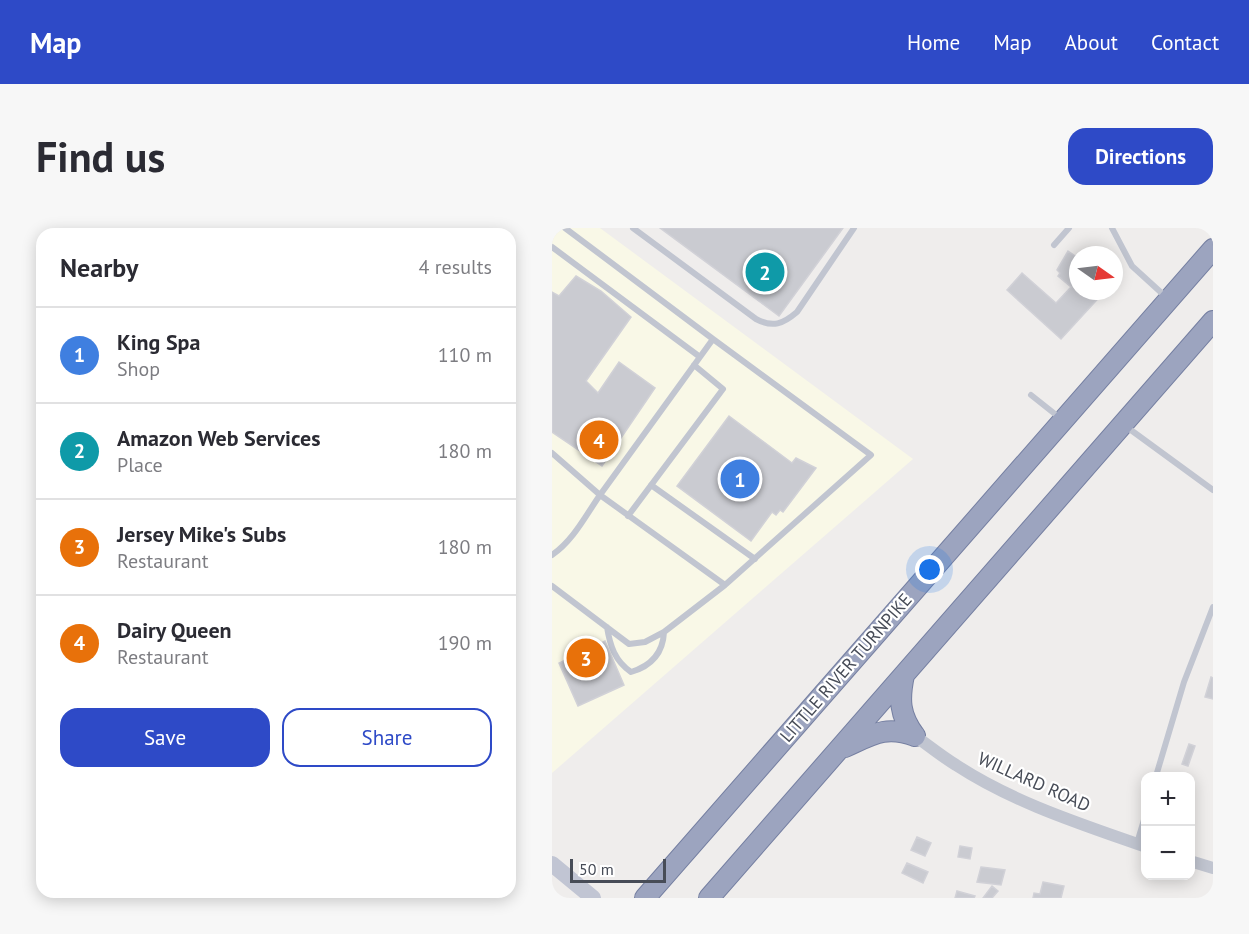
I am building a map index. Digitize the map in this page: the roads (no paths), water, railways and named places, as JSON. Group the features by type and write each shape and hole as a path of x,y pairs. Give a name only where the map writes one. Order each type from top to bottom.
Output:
{"highway":[{"name":"LITTLE RIVER TURNPIKE","path":"645,898 1213,249"},
{"path":"709,898 1213,321"},
{"path":"904,675 901,708 905,723 915,736"},
{"path":"837,750 883,730 894,729 915,736"}],"main road":[{"path":"552,864 593,898"}],"street":[{"name":"WILLARD ROAD","path":"915,736 956,765 994,787 1055,814 1141,846"},
{"path":"1195,862 1213,868"}],"lane":[{"path":"552,586 629,644 645,642 664,632 725,585 871,455 566,228"},
{"path":"633,228 756,319 765,324 775,325 786,321 796,312 854,228"},
{"path":"1054,244 1069,228"},
{"path":"1112,228 1132,266 1169,299"},
{"path":"552,247 700,357"},
{"path":"552,555 560,550 581,523 713,339"},
{"path":"628,516 723,389 694,365"},
{"path":"1031,394 1062,421"},
{"path":"1124,425 1213,490"},
{"path":"552,453 600,495 725,585"},
{"path":"651,485 755,559"},
{"path":"1157,772 1184,682 1213,607"},
{"path":"607,627 609,642 620,664 630,672 644,668 663,647 664,632"}],"place":[{"name":"Amazon Web Services","path":"765,272"},
{"name":"Dairy Queen","path":"599,440"},
{"name":"King Spa","path":"740,479"},
{"name":"Jersey Mike's Subs","path":"586,658"}]}
